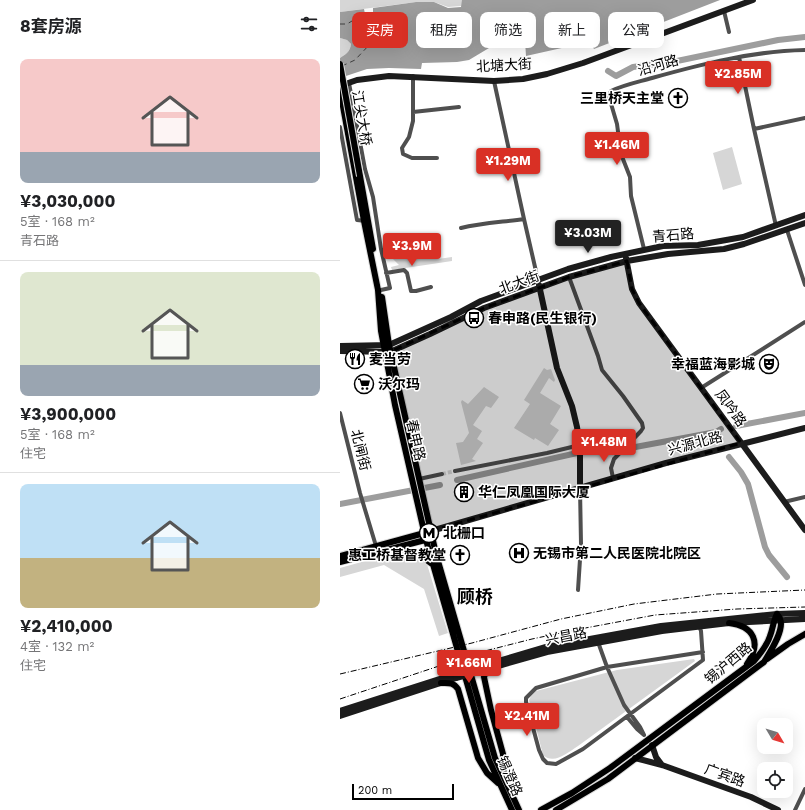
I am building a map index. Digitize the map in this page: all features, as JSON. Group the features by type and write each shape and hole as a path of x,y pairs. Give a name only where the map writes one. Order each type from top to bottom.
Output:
{"main road":[{"name":"北塘大街","path":"340,86 389,76 494,81 523,79 547,74 583,63 752,0"},
{"name":"江尖大桥","path":"340,64 358,176"},
{"name":"江尖大桥","path":"340,90 358,176"},
{"name":"春申路","path":"358,176 378,290 381,331 388,352 418,483 424,533 474,704"},
{"name":"青石路","path":"386,345 451,318 481,301 575,267 644,249 663,246 698,245 743,238 805,215"},
{"name":"春申路","path":"366,221 381,290 386,345"},
{"name":"北大街","path":"340,351 388,352 437,332 484,308 569,277 627,261 668,254 724,249 744,244 805,223"},
{"name":"凤吟路","path":"626,254 632,289 639,303 805,530"},
{"path":"538,280 558,368 572,406 577,427 580,447 580,488"},
{"path":"340,346 386,345"},
{"name":"兴源北路","path":"432,534 614,478 741,443 805,428"},
{"name":"春申路","path":"420,496 452,609"},
{"path":"340,556 424,533 432,534"},
{"path":"340,562 426,540 432,534"},
{"path":"397,547 417,554 432,564"},
{"name":"锡澄路","path":"452,609 495,758 519,810"},
{"name":"兴昌路","path":"340,711 546,647 661,626 777,614 805,613"},
{"path":"777,614 781,620"},
{"name":"锡沪西路","path":"705,702 754,661 770,637 777,614"},
{"name":"兴昌路","path":"476,670 492,668 547,652 662,631 729,623 805,619"},
{"name":"锡沪西路","path":"541,810 588,784 650,743 705,702 764,662 778,636 781,620"},
{"path":"729,623 746,627 752,635 754,649 753,655 744,669"},
{"path":"764,662 788,644 805,634"},
{"path":"492,668 486,671 484,677 490,710 503,754 504,778"},
{"name":"兴昌路","path":"340,716 441,683 456,676"},
{"path":"441,683 450,683 455,685 458,689 478,758 487,773 500,786"},
{"name":"锡澄路","path":"474,704 489,760 512,810"},
{"path":"650,743 656,757 662,765"},
{"name":"锡沪西路","path":"556,810 598,786 635,758 650,743"},
{"name":"广宾路","path":"635,758 662,765 751,797 778,810"}],"street":[{"path":"724,11 729,32"},
{"name":"沿河路","path":"644,249 631,196 630,178 621,154 617,124 609,97 612,90 706,64 739,57 782,51 805,50"},
{"path":"739,57 776,226"},
{"path":"413,76 413,121 409,137 402,148 402,154 412,158 437,158"},
{"path":"494,81 538,280"},
{"path":"349,83 390,288 381,290"},
{"path":"413,112 459,107"},
{"path":"754,130 805,118"},
{"path":"340,127 357,220 366,221"},
{"path":"461,228 524,219"},
{"path":"787,230 805,285"},
{"path":"386,273 404,270 407,273 411,291 431,287"},
{"path":"569,277 602,370 642,423 643,428 641,431 619,454 612,464 611,468 614,478"},
{"path":"701,388 805,322"},
{"name":"北闸街","path":"340,413 360,493 376,546"},
{"path":"455,471 580,447"},
{"path":"418,483 442,474"},
{"path":"578,590 581,544 580,488"},
{"path":"784,502 805,497"},
{"path":"699,626 701,631 704,660 584,749 556,764 548,763 543,759 539,750 526,702 526,698 536,688 607,667 703,652"},
{"path":"598,642 628,715 637,730 644,735 650,743"},
{"path":"795,810 805,789"}],"highlighted area":[{"path":"627,261 632,289 639,303 741,443 431,531 390,352 484,308 569,277"}],"shaded area":[{"path":"340,0 478,0 461,6 448,7 434,2 416,2 340,12"},
{"path":"462,0 720,0 664,22 664,12 608,12 608,44 600,47 600,12 544,12 544,48 562,48 526,56 525,48 536,48 536,12 480,12 480,48 489,48 469,60 457,62 422,63 421,69 367,69 340,78 340,58 349,51 351,44 347,40 340,38 340,12 364,9 365,12 352,12 352,48 408,48 408,12 373,12 373,8 416,2 434,2 448,8 461,7"},
{"path":"340,38 347,40 351,44 349,51 340,58"},
{"path":"732,147 742,184 723,190 713,153"},
{"path":"429,240 440,247 441,252 438,259 452,257 452,261 392,270 391,267 399,265 393,259 393,253 396,249 411,242"},
{"path":"544,368 547,370 551,369 555,380 554,382 549,378 540,393 561,406 550,424 559,430 548,446 535,438 534,440 514,428 530,404 524,400"},
{"path":"484,387 499,397 491,408 486,406 473,425 482,431 477,439 483,443 472,459 476,461 461,465 456,443 463,442 469,433 461,402 462,400 468,404"},
{"path":"401,551 410,554 427,564 448,633 439,636 424,589 384,565 340,577 340,568"},
{"path":"694,659 695,661 569,752 552,759 543,755 529,700 536,691 617,670"}],"waterway":[{"path":"608,71 616,76 633,67 677,61 778,40 805,37"},
{"path":"736,426 805,413"},
{"path":"457,480 586,451 630,448 716,432 721,429"},
{"path":"716,432 720,439"},
{"path":"729,457 748,484 765,547 769,555 787,577"},
{"path":"340,504 440,485"}],"ferry route":[{"path":"340,24 347,24 352,21"},
{"path":"342,66 355,60 366,48"}],"tunnel":[{"path":"442,474 455,471"}],"railway":[{"path":"340,674 472,643 561,619 634,604 717,594 805,590"},
{"path":"340,699 481,652 580,629 655,615 737,609 805,607"}],"place":[{"name":"三里桥天主堂","path":"678,98"},
{"name":"春申路(民生银行)","path":"474,318"},
{"name":"麦当劳","path":"355,359"},
{"name":"幸福蓝海影城","path":"769,364"},
{"name":"沃尔玛","path":"364,384"},
{"name":"华仁凤凰国际大厦","path":"464,492"},
{"name":"北栅口","path":"429,533"},
{"name":"无锡市第二人民医院北院区","path":"519,553"},
{"name":"惠工桥基督教堂","path":"460,555"}],"district":[{"name":"顾桥","path":"475,596"}]}
